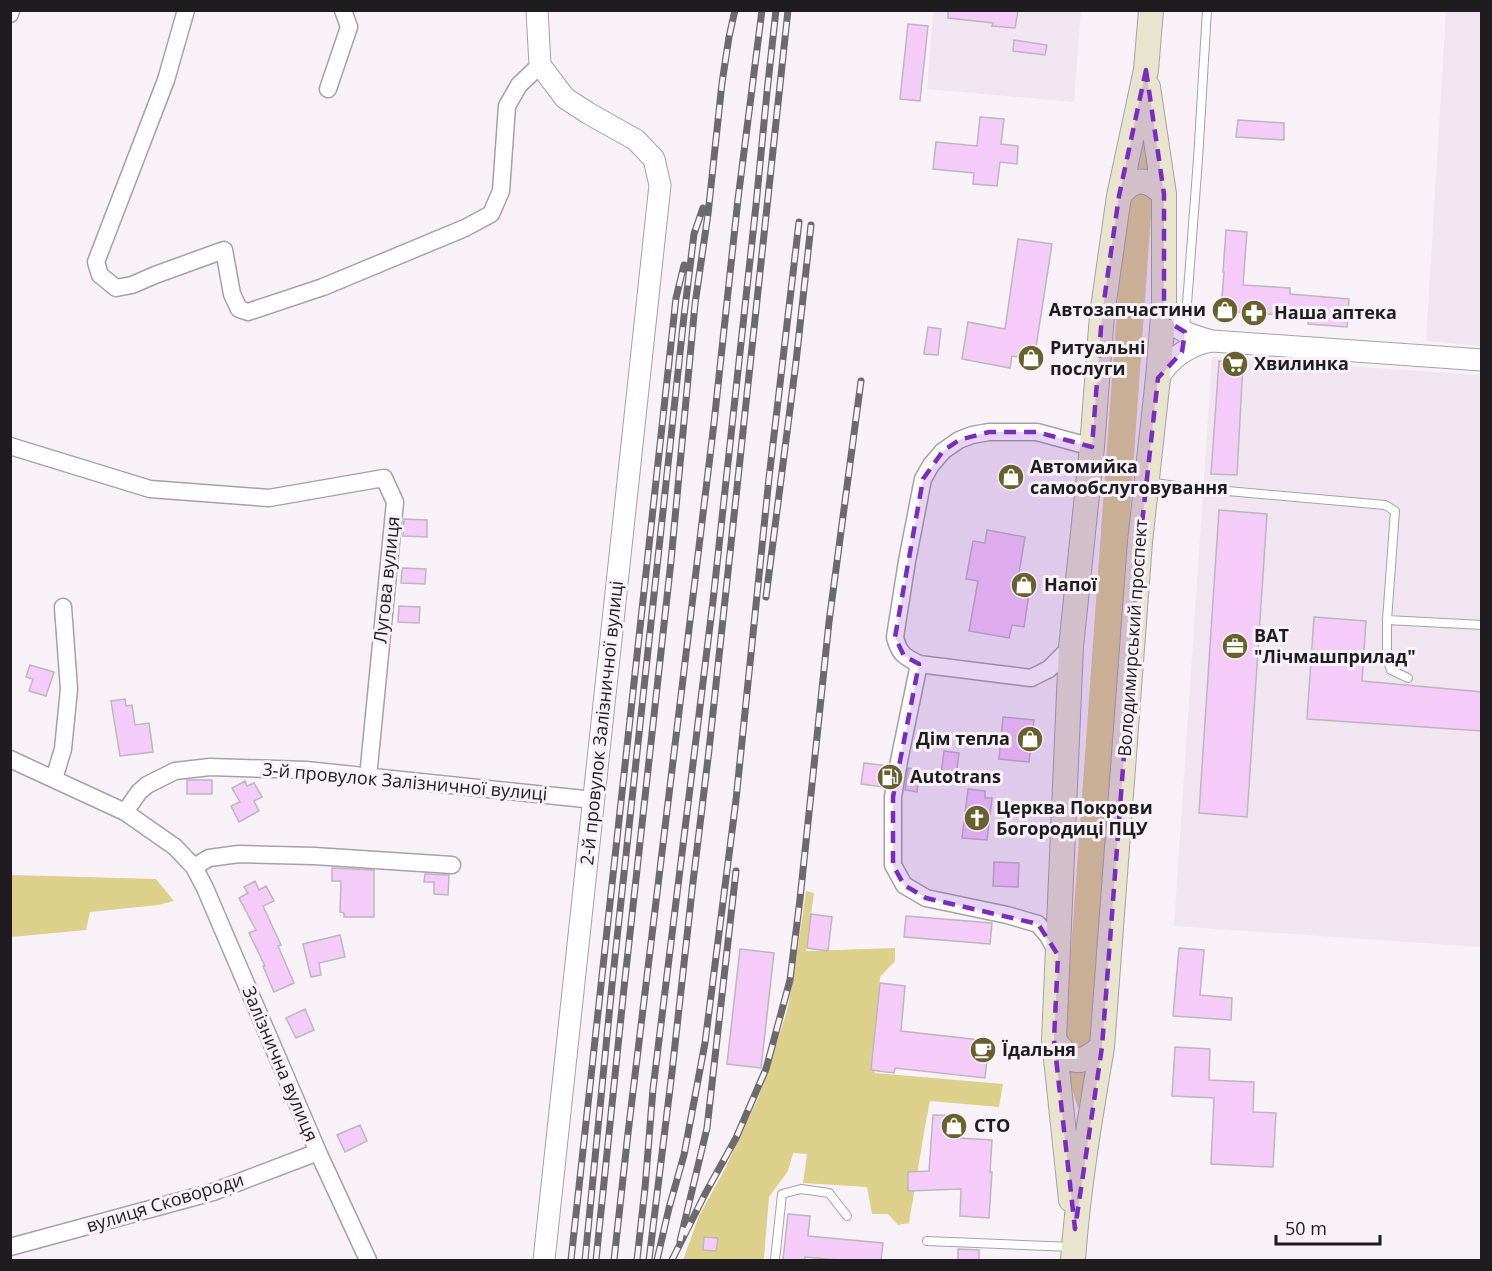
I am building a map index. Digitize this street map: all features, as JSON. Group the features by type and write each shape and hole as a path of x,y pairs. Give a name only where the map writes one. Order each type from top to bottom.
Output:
{"main road":[{"name":"Володимирський проспект","path":"1074,1245 1054,1040 1071,647 1092,447 1102,315 1119,196 1146,70 1151,10"},
{"name":"Володимирський проспект","path":"1074,1245 1102,1047 1140,542 1164,304 1164,194 1146,70"},
{"path":"1119,196 1124,189 1136,182 1145,181 1155,185 1164,194"},
{"path":"1054,1040 1065,1055 1072,1060 1089,1058 1102,1047"}],"street":[{"path":"186,10 166,80 96,262 100,275 116,288 132,285 155,274 224,250 232,294 239,309 248,312 323,287 465,228 491,214 501,191 507,106 519,85 540,65 537,10"},
{"path":"328,89 349,27 343,10"},
{"name":"2-й провулок Залізничної вулиці","path":"540,65 565,98 636,140 654,159 660,185 544,1260"},
{"path":"1164,304 1168,316 1184,342"},
{"path":"1158,378 1184,342 1195,336 1212,341 1482,360"},
{"path":"1071,647 1048,669 1032,678 919,664 904,656 898,648 895,637 923,479 943,451 958,440 989,432 1037,432 1092,447"},
{"name":"Лугова вулиця","path":"10,447 150,489 162,490 269,498 384,478 395,502 368,777"},
{"path":"54,779 63,748 69,690 63,606"},
{"path":"919,664 893,797 893,865 904,885 926,898 1038,924 1048,936 1058,955"},
{"name":"Залізнична вулиця","path":"10,759 125,812 175,847 194,867 210,899 318,1152 368,1260"},
{"name":"3-й провулок Залізничної вулиці","path":"125,812 147,785 175,771 210,766 306,770 594,800"},
{"path":"194,867 209,858 239,854 314,856 452,865"},
{"name":"вулиця Сковороди","path":"10,1247 213,1192 318,1152"}],"lane":[{"path":"1184,342 1207,10"},
{"path":"1146,482 1385,505 1395,511 1387,620 1387,658 1391,670 1408,678"},
{"path":"1387,620 1482,625"},
{"path":"775,1260 782,1194 801,1189 829,1193 847,1216"},
{"path":"927,1241 1074,1245"}],"highlighted area":[{"path":"1146,70 1164,194 1164,304 1175,326 1185,332 1182,352 1158,378 1140,542 1102,1047 1075,1229 1054,1040 1058,955 1038,924 926,898 904,885 893,865 893,797 919,664 904,656 895,637 923,479 943,451 959,440 989,432 1037,432 1092,447 1102,315 1119,196"}],"shaded area":[{"path":"933,11 1081,11 1074,102 927,89"},
{"path":"1446,11 1481,11 1481,346 1426,341"},
{"path":"1144,114 1152,173 1140,168 1128,169"},
{"path":"1143,188 1152,200 1093,1039 1088,1046 1074,1049 1065,1034 1125,196"},
{"path":"1212,357 1481,375 1481,947 1174,926"},
{"path":"11,875 156,879 174,901 158,905 90,912 86,930 11,937"},
{"path":"806,891 814,893 806,951 895,948 895,961 880,977 872,1064 875,1073 1003,1084 999,1107 930,1101 909,1223 898,1225 888,1214 872,1214 867,1187 803,1183 807,1154 793,1153 788,1171 769,1197 763,1260 683,1260 699,1216 725,1169 759,1096 787,1011"},
{"path":"1065,1065 1088,1067 1078,1109"}],"building":[{"path":"948,10 1018,10 1015,28 948,18"},
{"path":"908,24 928,26 920,101 900,99"},
{"path":"1014,40 1047,45 1045,55 1013,51"},
{"path":"980,117 1004,119 1001,144 1018,146 1017,164 1000,162 997,186 973,184 974,173 933,169 936,142 977,146"},
{"path":"1238,120 1284,123 1284,140 1236,137"},
{"path":"1226,230 1247,232 1243,285 1290,288 1290,294 1349,299 1347,327 1308,324 1309,317 1221,311"},
{"path":"1018,239 1052,244 1034,360 1012,356 1010,368 962,359 968,322 1005,329"},
{"path":"928,327 941,329 938,355 924,354"},
{"path":"1219,361 1243,364 1237,475 1211,474"},
{"path":"1219,510 1267,514 1247,817 1199,813"},
{"path":"404,519 427,520 427,537 403,536"},
{"path":"987,530 1025,537 1017,585 1030,587 1024,627 1012,625 1009,638 969,631 978,581 966,579 973,541 985,543"},
{"path":"402,568 426,569 425,584 401,583"},
{"path":"399,606 420,607 419,623 398,622"},
{"path":"1314,617 1366,621 1362,681 1482,692 1482,731 1307,719"},
{"path":"30,665 54,672 46,696 29,691 33,679 26,677"},
{"path":"125,699 126,706 132,705 135,725 149,723 153,752 120,756 111,701"},
{"path":"1003,717 1034,720 1029,762 999,759"},
{"path":"944,751 959,753 956,777 941,775"},
{"path":"864,763 888,766 884,787 861,784"},
{"path":"908,768 920,770 917,792 905,790"},
{"path":"187,780 212,780 212,794 187,794"},
{"path":"245,781 247,786 254,783 262,797 254,801 259,811 239,822 231,806 240,802 232,788"},
{"name":"Церква Покрови Богородиці ПЦУ","path":"968,789 985,791 985,798 992,798 987,840 962,838"},
{"path":"994,862 1019,863 1018,887 993,886"},
{"path":"332,868 374,870 374,917 344,917 344,913 340,912 341,881 332,881"},
{"path":"425,874 449,875 448,895 434,894 434,882 424,882"},
{"path":"255,881 259,890 266,886 274,901 263,906 281,945 278,946 294,983 274,992 263,966 265,966 249,933 256,930 239,898 248,893 244,887"},
{"path":"811,914 832,917 828,951 807,948"},
{"path":"906,916 992,923 990,944 904,937"},
{"path":"340,935 345,957 319,963 321,975 311,977 303,944"},
{"path":"1179,948 1204,950 1200,995 1232,998 1231,1020 1173,1016"},
{"path":"740,949 774,953 761,1068 727,1064"},
{"path":"880,983 905,986 901,1031 989,1041 985,1078 895,1068 894,1073 871,1070"},
{"path":"305,1009 314,1030 296,1038 286,1018"},
{"path":"1175,1047 1210,1049 1209,1080 1254,1082 1253,1112 1276,1113 1273,1167 1211,1164 1214,1098 1172,1096"},
{"path":"933,1115 960,1116 959,1138 992,1140 989,1218 960,1216 961,1189 908,1191 908,1172 929,1171"},
{"path":"360,1125 367,1141 345,1152 337,1135"},
{"path":"788,1214 810,1216 808,1236 883,1243 881,1260 805,1257 805,1260 783,1260"},
{"path":"704,1237 718,1238 716,1251 703,1250"},
{"path":"958,1249 979,1250 979,1260 958,1260"}],"railway":[{"path":"596,1260 671,561 695,304 708,214 722,83 735,10"},
{"path":"614,1260 762,10"},
{"path":"637,1260 653,1089 713,601 776,10"},
{"path":"649,1260 709,750 788,10"},
{"path":"585,1260 612,985 684,316 694,234 703,208"},
{"path":"657,1260 684,1155 705,1043 736,800 769,478 799,222"},
{"path":"766,597 811,225"},
{"path":"571,1260 676,298 684,265"},
{"path":"672,1260 736,1138 766,1069 790,980 829,622 861,381"},
{"path":"680,1241 707,1128 736,871"}],"place":[{"name":"Автозапчастини","path":"1225,310"},
{"name":"Наша аптека","path":"1254,313"},
{"name":"Ритуальні послуги","path":"1031,358"},
{"name":"Хвилинка","path":"1235,364"},
{"name":"Автомийка самообслуговування","path":"1011,477"},
{"name":"Напої","path":"1024,585"},
{"name":"ВАТ \"Лічмашприлад\"","path":"1235,646"},
{"name":"Дім тепла","path":"1030,739"},
{"name":"Autotrans","path":"890,777"},
{"name":"Церква Покрови Богородиці ПЦУ","path":"977,818"},
{"name":"Їдальня","path":"983,1050"},
{"name":"СТО","path":"954,1126"}]}
